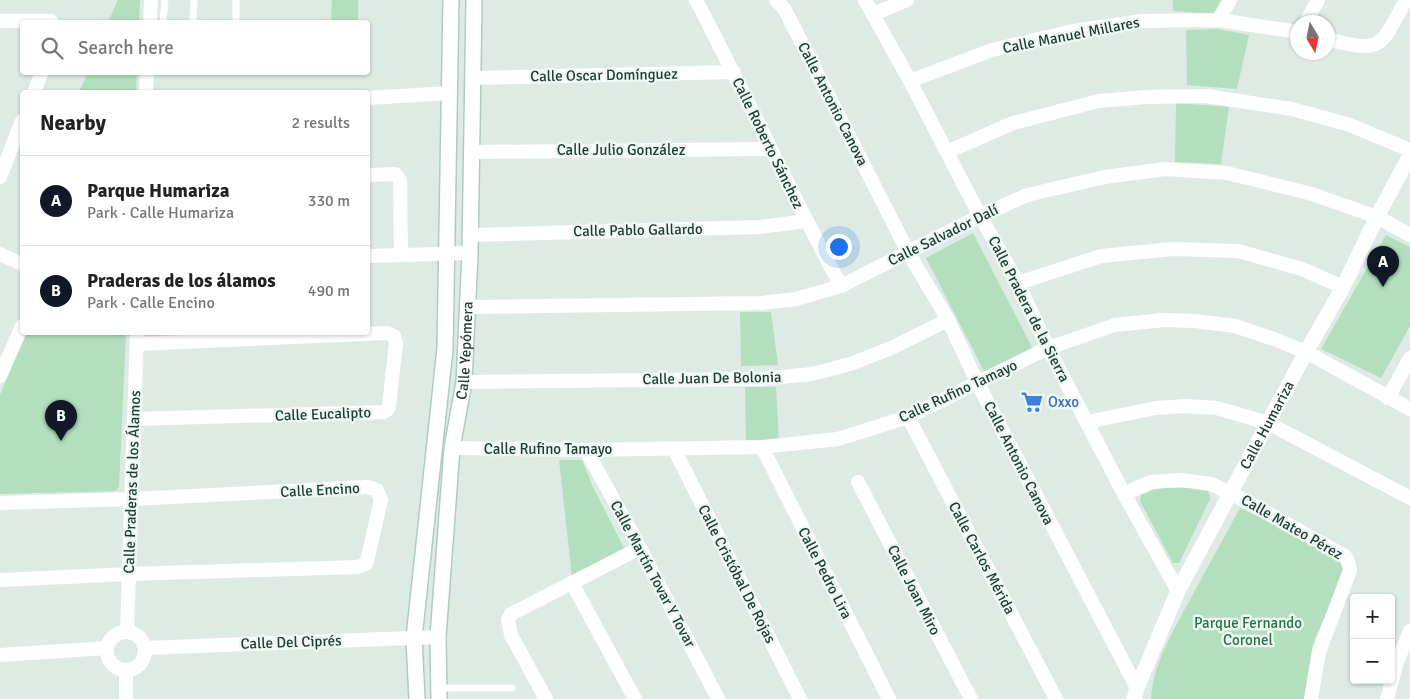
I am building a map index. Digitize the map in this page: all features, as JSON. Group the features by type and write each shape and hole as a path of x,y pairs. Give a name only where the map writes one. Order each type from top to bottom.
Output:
{"main road":[{"name":"Calle Yepómera","path":"417,699 414,638 445,349 451,0"},
{"name":"Calle Yepómera","path":"439,693 438,637 452,448 464,382 470,253 474,0"},
{"name":"Calle Humariza","path":"1135,694 1178,591 1306,352 1343,287 1410,155"}],"street":[{"path":"150,20 151,0"},
{"name":"Calle Roberto Sánchez","path":"696,0 734,72 806,221 841,286"},
{"name":"Calle Antonio Canova","path":"776,0 785,10 908,252 948,320 978,384 1135,694"},
{"name":"Calle Pradera de la Sierra","path":"865,0 910,81 980,216 1018,283 1048,348 1124,494 1178,591"},
{"path":"873,14 907,0"},
{"path":"1219,20 1230,0"},
{"path":"1310,15 1318,0"},
{"path":"1335,41 1354,46 1367,47 1375,45 1386,37 1406,0"},
{"name":"Calle Manuel Millares","path":"910,81 992,50 1073,32 1142,21 1219,20 1290,31"},
{"path":"0,21 20,21"},
{"name":"Calle Oscar Domínguez","path":"473,78 734,72"},
{"path":"35,90 41,75"},
{"path":"146,90 147,75"},
{"path":"370,98 449,93"},
{"path":"947,152 1013,124 1099,101 1146,97 1206,96 1292,109 1350,125 1410,150"},
{"path":"0,176 20,126"},
{"name":"Calle Julio González","path":"471,152 770,149"},
{"name":"Calle Salvador Dalí","path":"467,306 761,303 796,299 841,286 980,216 1027,195 1105,176 1165,169 1228,173 1312,194 1377,217 1410,235"},
{"path":"370,175 395,174 400,180 401,254"},
{"name":"Calle Pablo Gallardo","path":"470,234 760,228 806,221"},
{"path":"1018,283 1101,256 1173,248 1238,251 1302,269 1343,287"},
{"path":"370,256 470,253"},
{"path":"0,254 20,263"},
{"name":"Calle Juan De Bolonia","path":"464,382 759,379 812,374 850,364 889,349 948,320"},
{"name":"Calle Rufino Tamayo","path":"452,448 586,450 762,447 838,439 908,417 1048,348 1115,325 1164,320 1195,321 1235,326 1306,352 1410,409"},
{"path":"0,376 20,331"},
{"name":"Calle Eucalipto","path":"134,419 384,412 388,406 396,343 394,336 387,333 370,333"},
{"name":"Calle Eucalipto","path":"137,338 287,335"},
{"name":"Calle Praderas de los Álamos","path":"127,632 137,338"},
{"path":"1388,398 1410,358"},
{"path":"1087,422 1156,408 1186,406 1217,408 1268,423 1410,498"},
{"name":"Calle Carlos Mérida","path":"908,417 1056,699"},
{"name":"Calle Pedro Lira","path":"762,447 889,699"},
{"name":"Calle Cristóbal De Rojas","path":"674,449 800,699"},
{"name":"Calle Martín Tovar Y Tovar","path":"586,450 640,548 718,699"},
{"name":"Calle Mateo Pérez","path":"1124,494 1151,482 1180,480 1211,484 1231,492 1345,556 1350,570 1320,652 1311,699"},
{"name":"Calle Joan Miro","path":"858,482 971,699"},
{"name":"Calle Encino","path":"0,503 132,499 367,487 377,490 380,500 367,561 366,564 358,567 0,580"},
{"path":"546,699 511,635 508,620 512,614 640,548"},
{"path":"572,583 635,699"},
{"path":"1388,699 1397,662 1410,631"},
{"path":"127,632 139,637 145,648 144,659 141,664 131,670 114,665 110,660 108,648 109,643 116,635 127,632"},
{"name":"Calle Del Ciprés","path":"145,648 438,637"},
{"path":"0,655 108,648"},
{"path":"126,670 126,699"}],"lane":[{"path":"163,20 165,0"},
{"path":"193,20 194,0"},
{"path":"236,0 236,20"},
{"path":"439,693 512,688"}],"green space":[{"path":"118,0 140,0 139,20 109,20"},
{"path":"332,0 358,0 358,20 331,20"},
{"path":"1173,0 1221,0 1213,14 1173,11"},
{"path":"1218,29 1249,35 1237,89 1187,85 1186,30"},
{"path":"87,75 137,75 136,90 80,90"},
{"path":"1176,103 1229,107 1221,164 1175,162"},
{"path":"973,233 1033,349 985,373 926,258"},
{"path":"1386,235 1410,247 1410,326 1381,378 1321,349"},
{"path":"740,312 771,312 778,365 741,366"},
{"path":"25,335 126,335 119,487 115,491 0,494 0,395"},
{"path":"745,387 776,387 779,443 746,444"},
{"path":"559,460 582,460 593,487 624,548 572,577"},
{"path":"1160,488 1200,488 1208,490 1210,499 1179,563 1173,563 1140,501 1141,495"},
{"name":"Parque Fernando Coronel","path":"1240,508 1329,549 1338,558 1343,568 1341,580 1313,643 1304,699 1151,699 1156,672 1166,646"}],"place":[{"name":"Parque Humariza","path":"1383,287"},
{"name":"Oxxo","path":"1032,402"},
{"name":"Praderas de los álamos","path":"61,441"}]}
